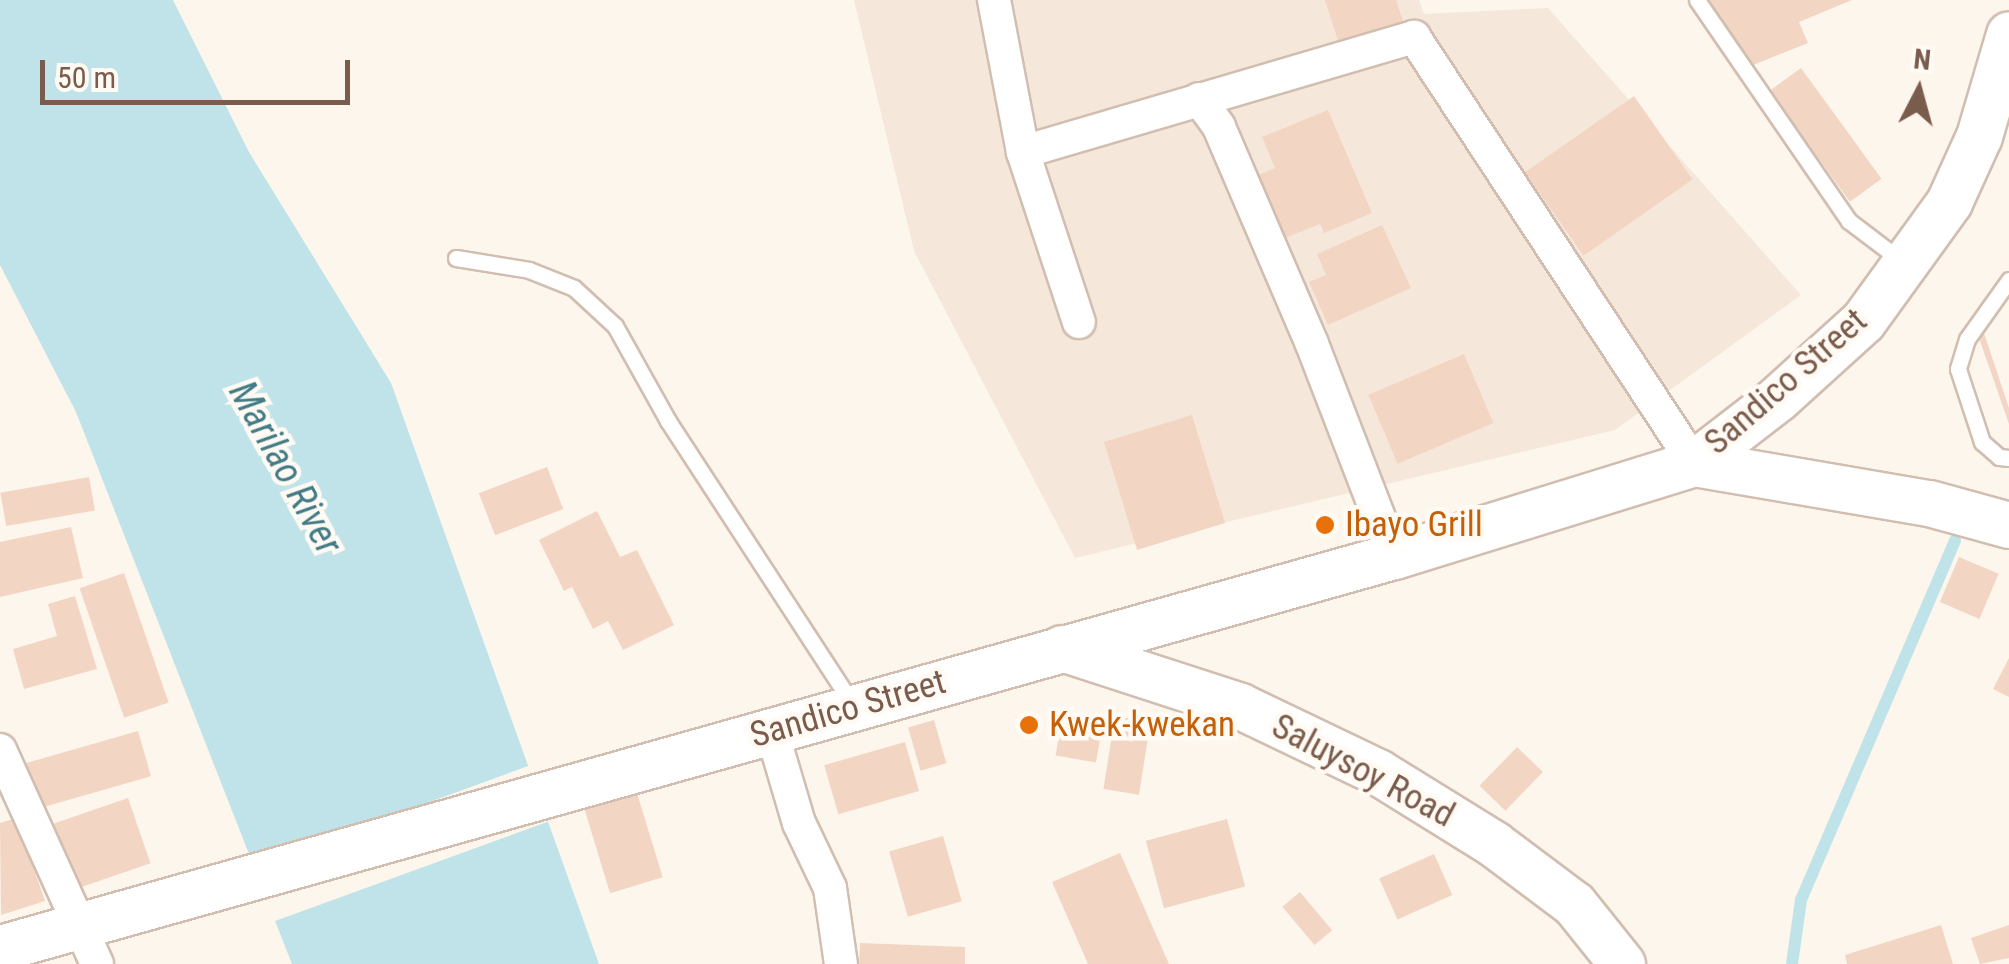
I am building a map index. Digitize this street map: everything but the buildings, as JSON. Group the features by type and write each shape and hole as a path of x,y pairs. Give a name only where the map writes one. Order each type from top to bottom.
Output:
{"main road":[{"name":"Sandico Street","path":"0,948 88,946 218,888 567,785 772,732 1394,556 1694,464 1778,398 1863,320 1950,202 1979,136 2009,34"},
{"name":"Sandico Street","path":"1694,464 1929,503 2009,525"},
{"name":"Saluysoy Road","path":"1062,648 1240,706 1378,772 1494,844 1574,904 1622,964"}],"street":[{"path":"994,0 1022,152 1080,322"},
{"path":"1022,152 1414,37 1694,464"},
{"path":"1199,99 1218,127 1312,344 1394,556"},
{"path":"772,732 799,823 830,888 841,964"},
{"path":"0,750 88,946"}],"lane":[{"path":"1698,0 1848,221 1905,263"},
{"path":"456,258 529,270 574,288 615,326 668,421 854,706"},
{"path":"2009,280 1967,339 1958,368 1982,442 2000,457 2009,458"}],"shaded area":[{"path":"854,0 1419,0 1424,14 1548,8 1801,295 1615,430 1075,558 914,251"}],"water":[{"name":"Marilao River","path":"0,0 173,0 249,152 391,383 599,964 292,964 76,412 0,265"}],"pier":[{"path":"531,765 551,820 268,923 248,868"}],"waterway":[{"path":"1792,964 1801,900 1955,541"}],"place":[{"name":"Ibayo Grill","path":"1325,525"},
{"name":"Kwek-kwekan","path":"1029,725"}]}
